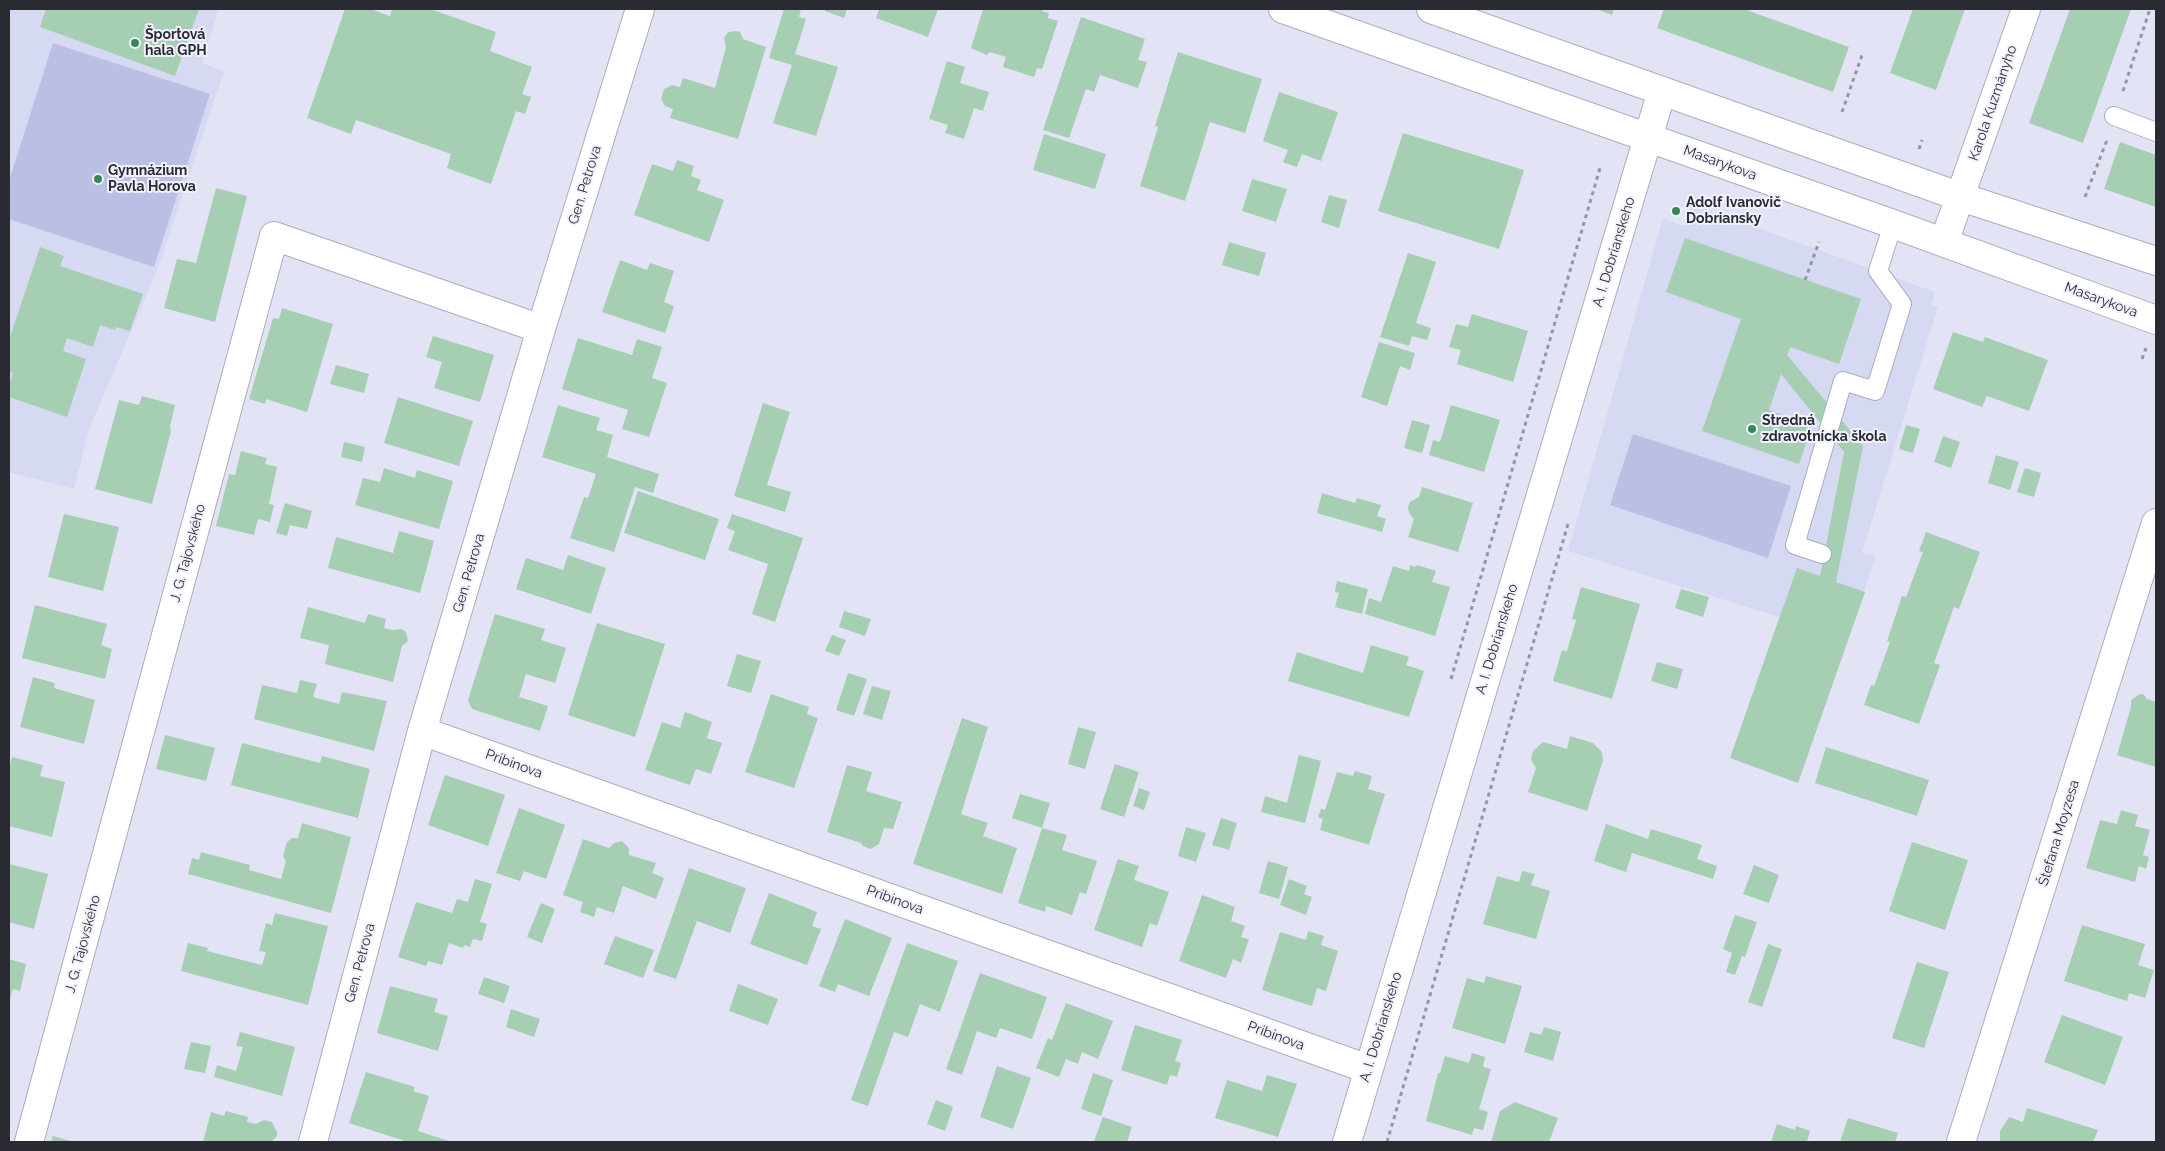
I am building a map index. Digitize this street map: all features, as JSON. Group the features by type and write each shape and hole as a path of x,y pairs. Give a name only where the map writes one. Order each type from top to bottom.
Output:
{"street":[{"name":"Gen. Petrova","path":"313,1142 422,731 541,329 640,9"},
{"name":"Masarykova","path":"1283,9 1647,136 2156,320"},
{"path":"1431,9 1961,197 2156,262"},
{"name":"Karola Kuzmányho","path":"1944,242 2026,9"},
{"name":"A. I. Dobrianskeho","path":"1347,1142 1662,91"},
{"name":"J. G. Tajovského","path":"29,1142 274,236 541,329"},
{"name":"Štefana Moyzesa","path":"1962,1142 2156,523"},
{"name":"Pribinova","path":"422,731 1368,1069"}],"lane":[{"path":"1458,9 1481,26"},
{"path":"2114,116 2156,132"},
{"path":"1822,554 1796,545 1843,381 1875,392 1902,304 1878,271 1893,224"}],"path":[{"path":"2085,197 2150,9"},
{"path":"1842,112 1862,55"},
{"path":"1450,682 1600,168"},
{"path":"1805,280 1819,242"},
{"path":"1387,1142 1568,522"}],"shaded area":[{"name":"Gymnázium Pavla Horova","path":"9,9 219,9 202,63 224,72 158,268 90,427 74,489 9,472"},
{"path":"53,43 210,94 154,267 9,219 9,181"},
{"name":"Stredná zdravotnícka škola","path":"1691,204 1935,292 1931,305 1938,307 1862,553 1876,556 1798,783 1730,758 1779,617 1568,551 1663,218 1684,226"},
{"path":"1633,434 1791,486 1768,558 1610,505"}],"building":[{"name":"Športová hala GPH","path":"46,9 199,9 175,76 40,27"},
{"path":"345,9 370,9 390,16 392,9 430,9 496,32 490,51 532,67 522,94 531,97 525,114 516,111 491,184 447,168 451,154 356,120 351,134 307,118"},
{"path":"784,9 801,9 799,17 806,19 795,54 838,67 816,136 773,123 792,65 769,58"},
{"path":"826,9 847,9 844,18 825,11"},
{"path":"879,9 938,9 928,37 876,18"},
{"path":"983,9 1043,9 1042,11 1049,13 1048,18 1058,21 1042,69 1037,68 1034,77 1003,67 1006,57 990,52 987,55 971,48"},
{"path":"1596,9 1614,9 1612,15"},
{"path":"1664,9 1744,9 1849,47 1833,92 1657,28"},
{"path":"1913,9 1965,9 1936,90 1890,73"},
{"path":"2070,9 2131,9 2083,143 2029,123"},
{"path":"1081,17 1145,39 1138,60 1147,62 1138,88 1100,75 1094,92 1086,89 1069,138 1043,130"},
{"path":"728,32 740,32 743,39 766,47 738,139 670,118 673,109 665,106 661,99 664,89 672,85 680,87 683,78 715,88 726,47 724,38"},
{"path":"1178,52 1262,79 1245,133 1210,122 1185,201 1140,186 1158,127 1155,126"},
{"path":"947,61 965,67 960,83 989,92 983,111 974,108 964,139 945,133 948,125 929,119"},
{"path":"1279,92 1338,112 1321,161 1302,154 1297,167 1283,162 1288,150 1263,141"},
{"path":"1403,133 1524,170 1499,249 1378,211"},
{"path":"1044,134 1106,154 1095,189 1033,170"},
{"path":"2120,142 2156,155 2156,207 2104,189"},
{"path":"677,160 694,166 691,176 701,180 697,190 724,200 709,242 634,215 652,164 673,171"},
{"path":"1252,179 1287,189 1276,222 1242,211"},
{"path":"216,188 247,196 215,322 164,308 177,259 196,263"},
{"path":"1329,195 1347,200 1339,228 1321,222"},
{"path":"1685,238 1861,299 1839,364 1790,347 1787,355 1863,446 1836,582 1865,592 1798,783 1730,758 1797,568 1820,576 1844,452 1781,374 1769,410 1785,416 1785,419 1811,429 1799,464 1702,431 1741,319 1666,292"},
{"path":"1229,242 1266,253 1259,276 1222,265"},
{"path":"40,247 64,256 60,266 143,294 130,331 116,327 115,330 100,325 93,347 67,338 63,351 86,359 67,417 9,397 9,386 13,373 9,372 9,340"},
{"path":"1408,253 1436,262 1416,323 1431,328 1427,340 1412,336 1409,346 1380,337"},
{"path":"620,260 647,270 650,263 674,271 664,302 674,306 665,333 602,312"},
{"path":"282,308 333,324 307,412 266,399 265,404 249,399 273,318 279,319"},
{"path":"1472,314 1528,331 1513,382 1457,364 1461,350 1449,347 1456,324 1468,327"},
{"path":"1953,332 1983,342 1985,337 2048,360 2029,411 1987,396 1982,407 1933,389"},
{"path":"433,336 494,355 480,402 434,388 442,362 426,357"},
{"path":"578,338 632,355 637,339 662,347 652,378 667,383 649,437 622,429 628,410 562,389"},
{"path":"1379,342 1415,353 1410,370 1400,366 1387,406 1361,397"},
{"path":"336,365 369,374 364,393 330,384"},
{"path":"142,396 175,405 170,427 171,431 152,504 95,489 119,400 139,405"},
{"path":"398,397 473,421 459,466 384,443"},
{"path":"763,403 790,412 767,485 791,492 785,512 734,496"},
{"path":"558,405 600,418 596,430 613,435 607,457 659,474 653,493 635,487 614,552 570,538 584,497 588,498 596,474 542,457"},
{"path":"1451,405 1500,420 1484,472 1429,455 1433,440 1440,442"},
{"path":"1412,420 1430,425 1422,453 1404,448"},
{"path":"1906,425 1920,429 1913,453 1899,449"},
{"path":"1943,436 1960,442 1951,468 1934,462"},
{"path":"344,442 365,447 362,462 341,457"},
{"path":"241,451 267,458 265,464 277,467 269,504 274,505 270,522 258,519 254,535 216,526 229,474 235,475"},
{"path":"1996,455 2019,462 2010,490 1988,483"},
{"path":"384,468 415,478 417,470 453,481 439,529 355,505 363,478 380,482"},
{"path":"2025,468 2041,473 2034,497 2017,492"},
{"path":"1422,487 1473,503 1458,552 1408,537 1414,519 1409,513 1408,506 1410,502 1419,497"},
{"path":"638,491 719,519 705,560 624,533"},
{"path":"1322,493 1355,503 1357,498 1381,505 1377,516 1386,519 1382,532 1317,513"},
{"path":"285,503 312,511 307,529 290,525 287,536 276,533"},
{"path":"64,514 119,527 103,591 48,577"},
{"path":"732,514 803,538 775,622 752,614 768,564 728,550 735,531 727,528"},
{"path":"399,531 434,541 420,593 328,568 336,537 393,553"},
{"path":"1926,532 1980,552 1959,609 1954,607 1934,663 1940,665 1919,724 1864,705 1871,685 1874,686 1890,642 1887,641 1902,596 1906,597 1923,552 1919,551"},
{"path":"568,555 606,568 591,614 516,589 526,558 563,570"},
{"path":"1410,565 1416,567 1417,565 1436,571 1432,582 1450,587 1435,636 1365,614 1369,598 1381,602 1393,566 1409,571"},
{"path":"1337,581 1368,589 1362,614 1335,607 1339,593 1335,592"},
{"path":"1581,587 1640,604 1612,699 1553,681 1562,650 1567,651 1576,620 1572,619"},
{"path":"1681,589 1709,597 1703,617 1675,608"},
{"path":"35,605 107,624 101,645 112,649 105,679 22,658"},
{"path":"308,607 365,623 368,614 386,619 384,628 401,629 406,632 408,641 402,646 393,682 325,664 329,645 300,638"},
{"path":"844,611 871,619 865,636 839,627"},
{"path":"495,614 545,629 541,640 566,648 555,683 526,674 519,697 548,706 540,731 472,709 468,700"},
{"path":"597,623 665,644 635,737 568,715"},
{"path":"832,635 846,640 839,656 825,651"},
{"path":"1371,645 1409,657 1406,665 1424,671 1409,717 1288,681 1297,652 1363,673"},
{"path":"737,654 761,661 751,693 727,686"},
{"path":"1657,662 1683,669 1677,689 1651,681"},
{"path":"848,673 867,679 854,716 836,710"},
{"path":"33,677 55,683 54,688 95,700 84,744 20,727"},
{"path":"300,680 317,684 313,697 339,704 342,692 387,701 374,751 254,719 262,685 297,693"},
{"path":"872,686 891,691 882,720 863,714"},
{"path":"771,694 809,707 807,714 818,718 794,788 745,772"},
{"path":"2140,694 2156,702 2156,767 2117,755 2131,707 2131,700"},
{"path":"685,712 712,722 707,738 722,743 711,774 696,769 690,785 645,770 662,722 680,728"},
{"path":"962,718 988,727 961,814 988,823 983,836 1017,848 1002,894 913,864"},
{"path":"1078,727 1096,732 1085,769 1068,764"},
{"path":"165,735 215,748 206,781 156,769"},
{"path":"1570,736 1593,743 1602,752 1603,760 1587,811 1528,792 1536,768 1531,760 1533,751 1543,742 1567,749"},
{"path":"242,743 320,763 322,756 370,769 358,818 231,785"},
{"path":"1826,747 1929,780 1917,816 1815,783"},
{"path":"1299,755 1321,761 1305,823 1261,812 1265,796 1287,803"},
{"path":"12,757 43,765 40,776 65,782 52,837 9,826 9,769"},
{"path":"1115,764 1139,772 1124,817 1100,809"},
{"path":"847,765 872,772 866,791 902,802 893,829 884,828 879,844 871,849 863,846 861,843 827,832"},
{"path":"1355,771 1372,776 1368,789 1385,794 1369,845 1320,830 1323,819 1318,817 1321,809 1325,810 1337,772 1353,776"},
{"path":"445,775 505,795 488,846 428,825"},
{"path":"1139,788 1150,792 1144,810 1133,806"},
{"path":"1020,794 1050,803 1042,828 1012,818"},
{"path":"519,808 565,825 546,879 524,871 520,881 496,873"},
{"path":"2121,810 2138,815 2135,826 2150,830 2143,855 2149,857 2146,869 2139,866 2135,882 2086,868 2100,820 2117,824"},
{"path":"1221,818 1237,823 1229,850 1212,845"},
{"path":"302,823 351,837 331,913 188,874 192,858 199,860 201,852 250,865 249,870 281,879 286,861 283,856 287,842 292,838 298,838"},
{"path":"1606,824 1648,839 1651,829 1702,845 1697,859 1717,866 1713,879 1632,853 1626,872 1594,861"},
{"path":"1186,827 1206,833 1196,862 1178,856"},
{"path":"1042,828 1067,835 1062,850 1097,861 1086,894 1080,892 1072,915 1046,906 1045,912 1018,903"},
{"path":"583,839 609,848 614,843 622,841 629,848 629,855 656,863 652,873 664,878 656,899 623,886 614,913 597,907 594,917 580,912 583,902 563,895"},
{"path":"1912,842 1968,860 1945,930 1889,911"},
{"path":"1118,859 1139,866 1134,880 1169,892 1157,926 1150,923 1142,947 1094,930"},
{"path":"1268,861 1288,867 1279,899 1259,893"},
{"path":"9,864 48,874 34,929 9,922"},
{"path":"1754,865 1779,875 1769,903 1743,894"},
{"path":"689,868 746,888 730,933 697,921 676,979 653,971"},
{"path":"1522,871 1535,874 1531,885 1550,891 1536,939 1483,924 1497,876 1519,882"},
{"path":"475,879 492,884 480,922 487,924 482,941 473,939 470,947 464,945 463,948 449,943 442,965 428,961 426,966 398,957 416,902 452,913 457,899 468,902"},
{"path":"1289,879 1307,886 1304,894 1312,897 1306,915 1280,905"},
{"path":"769,893 817,912 812,926 821,929 807,965 750,944"},
{"path":"1202,895 1235,907 1231,921 1245,926 1241,937 1249,939 1241,963 1233,959 1226,978 1179,961"},
{"path":"541,903 555,909 542,943 527,937"},
{"path":"275,913 328,926 308,1005 181,971 188,943 208,948 207,951 262,965 266,952 259,951 266,923 272,925"},
{"path":"1735,915 1757,922 1745,957 1742,956 1735,975 1726,972 1732,953 1723,949"},
{"path":"845,919 892,938 869,996 838,984 835,992 819,986"},
{"path":"2082,925 2145,944 2138,965 2154,970 2145,998 2129,993 2127,1001 2064,981"},
{"path":"1308,931 1324,936 1321,945 1338,951 1326,991 1317,988 1312,1006 1262,990 1280,932 1306,940"},
{"path":"615,936 654,950 643,978 604,964"},
{"path":"907,943 958,961 940,1012 920,1004 908,1037 894,1032 868,1106 851,1100"},
{"path":"1768,944 1782,949 1762,1007 1748,1002"},
{"path":"9,959 26,964 20,991 13,989 9,1003"},
{"path":"1917,962 1949,972 1924,1048 1892,1038"},
{"path":"980,973 1047,997 1032,1039 1000,1028 996,1038 977,1031 962,1075 946,1069"},
{"path":"1486,976 1522,986 1505,1044 1452,1028 1467,978 1484,983"},
{"path":"484,977 510,986 504,1003 478,994"},
{"path":"738,984 778,999 768,1025 729,1011"},
{"path":"390,986 438,999 434,1012 448,1016 438,1051 377,1033"},
{"path":"1066,1003 1113,1021 1098,1059 1082,1052 1078,1064 1066,1059 1059,1077 1036,1068 1048,1038 1052,1040"},
{"path":"511,1009 540,1019 534,1037 506,1027"},
{"path":"2062,1015 2123,1037 2105,1085 2044,1062"},
{"path":"1135,1025 1182,1040 1175,1061 1181,1063 1177,1077 1170,1075 1167,1085 1121,1070"},
{"path":"1544,1027 1561,1032 1553,1061 1524,1052 1530,1032 1541,1035"},
{"path":"240,1032 295,1047 282,1096 214,1077 217,1065 236,1071 243,1047 236,1046"},
{"path":"191,1042 211,1046 205,1073 184,1069"},
{"path":"1472,1053 1485,1057 1483,1067 1491,1069 1479,1109 1488,1112 1483,1130 1474,1128 1472,1135 1426,1121 1438,1073 1440,1073 1445,1056 1469,1063"},
{"path":"997,1066 1031,1078 1013,1129 980,1117"},
{"path":"366,1072 415,1087 413,1091 429,1096 418,1131 449,1142 408,1142 349,1123"},
{"path":"1093,1073 1113,1080 1101,1116 1081,1109"},
{"path":"1267,1075 1297,1084 1278,1137 1215,1118 1227,1080 1262,1091"},
{"path":"936,1100 953,1107 945,1131 927,1124"},
{"path":"1515,1102 1558,1118 1549,1142 1491,1142 1500,1111"},
{"path":"2027,1108 2098,1130 2093,1142 2000,1142 2000,1131 2009,1117 2023,1122"},
{"path":"226,1111 248,1117 247,1122 256,1124 264,1120 272,1122 277,1136 271,1142 203,1142 211,1112 224,1116"},
{"path":"1103,1117 1132,1127 1127,1142 1094,1141"},
{"path":"1848,1118 1898,1133 1895,1142 1840,1142"},
{"path":"1777,1124 1795,1130 1796,1126 1810,1131 1807,1142 1771,1142"},
{"path":"53,1136 74,1142 51,1142"}],"place":[{"name":"Športová hala GPH","path":"135,43"},
{"name":"Gymnázium Pavla Horova","path":"98,179"},
{"name":"Adolf Ivanovič Dobriansky","path":"1676,211"},
{"name":"Stredná zdravotnícka škola","path":"1752,429"}]}
